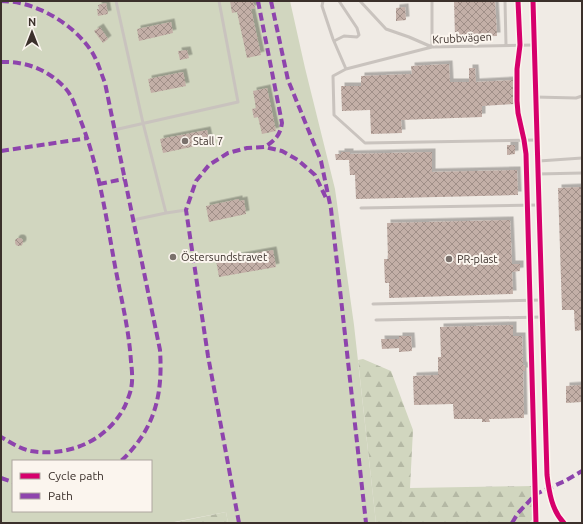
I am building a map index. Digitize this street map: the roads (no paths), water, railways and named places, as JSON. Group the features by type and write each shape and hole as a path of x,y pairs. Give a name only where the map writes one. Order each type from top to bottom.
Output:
{"street":[{"path":"533,1 547,475 548,489 552,504 564,523"}],"lane":[{"path":"116,1 143,123 166,213"},
{"path":"114,130 238,102 219,1"},
{"path":"323,1 322,6 334,41 346,69 333,76 334,115 366,143 536,140"},
{"path":"334,41 344,36 357,37 359,35 357,28 339,1"},
{"path":"360,1 386,29 432,47 432,1"},
{"path":"505,1 506,45"},
{"name":"Krubbvägen","path":"346,69 432,47 534,45"},
{"path":"535,98 576,98 582,96"},
{"path":"537,161 582,158"},
{"path":"537,174 582,173"},
{"path":"361,208 538,205"},
{"path":"133,220 186,210"},
{"path":"373,304 542,300"},
{"path":"376,320 542,317"}],"place":[{"name":"Stall 7","path":"185,141"},
{"name":"Östersundstravet","path":"173,257"},
{"name":"PR-plast","path":"449,259"}]}
